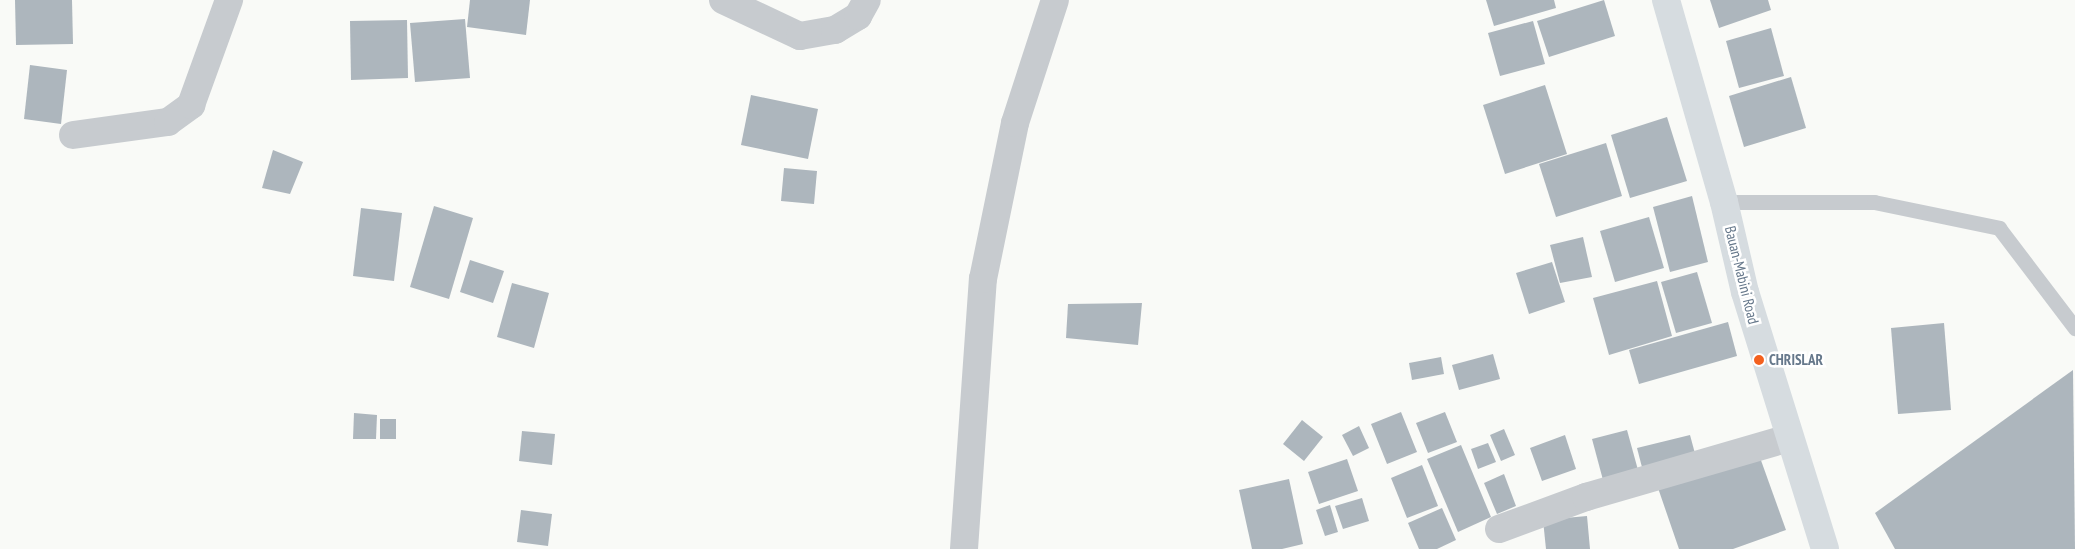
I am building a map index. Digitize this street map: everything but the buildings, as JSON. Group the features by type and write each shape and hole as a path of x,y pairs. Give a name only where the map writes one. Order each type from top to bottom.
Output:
{"main road":[{"name":"Bauan-Mabini Road","path":"1666,0 1724,202 1745,292 1825,549"}],"street":[{"path":"73,135 168,122 191,105 230,0"},
{"path":"723,0 800,36 835,30 858,16 867,0"},
{"path":"964,549 983,279 1015,123 1055,0"},
{"path":"1499,529 1586,497 1789,438"}],"lane":[{"path":"1724,202 1874,202 1999,228 2075,328"}],"place":[{"name":"CHRISLAR","path":"1759,360"}]}
